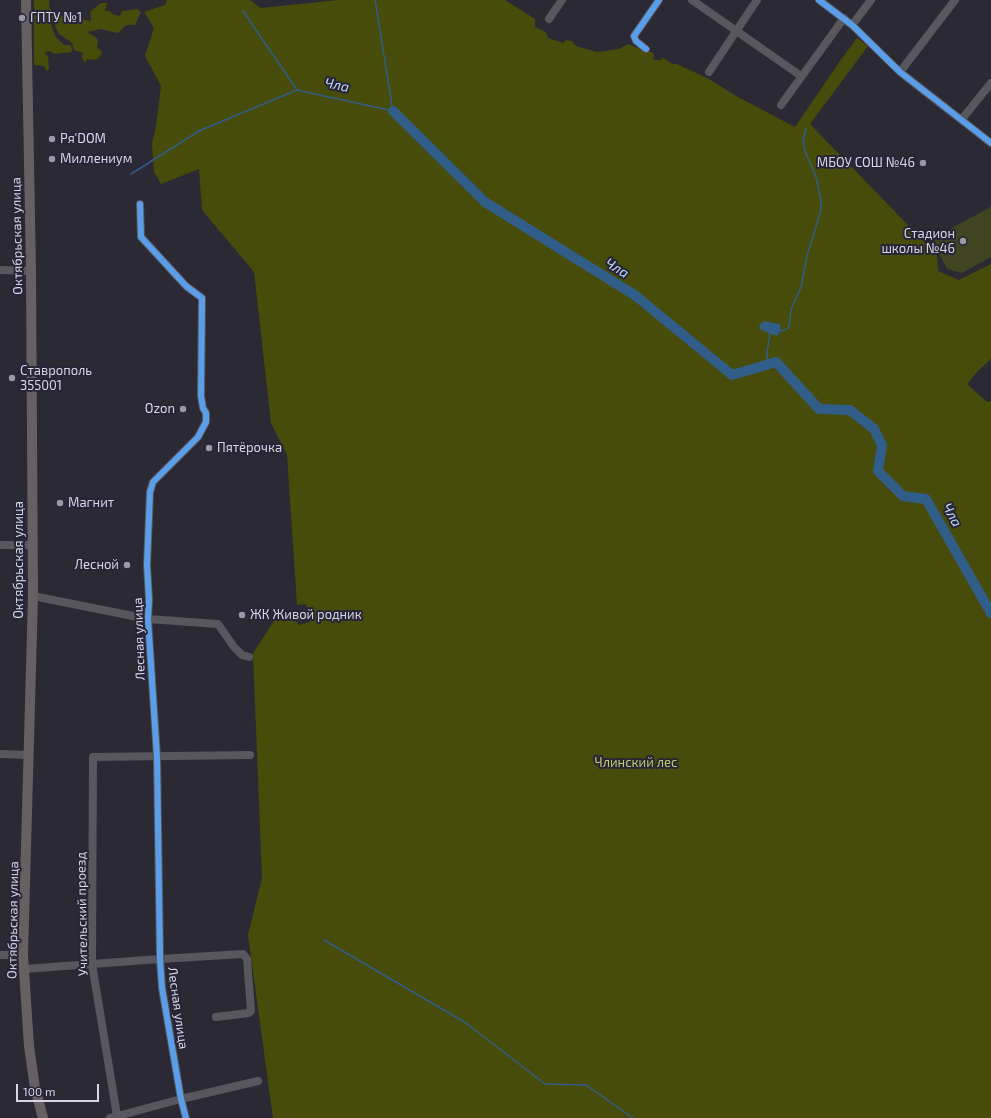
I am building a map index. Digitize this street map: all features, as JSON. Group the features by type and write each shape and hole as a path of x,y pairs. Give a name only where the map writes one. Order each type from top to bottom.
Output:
{"main road":[{"name":"Октябрьская улица","path":"26,0 31,271 33,596 23,955 29,1046 35,1088 43,1118"}],"street":[{"path":"549,19 562,0"},
{"path":"646,50 636,41 634,36 659,0"},
{"path":"692,0 801,76"},
{"path":"709,72 757,0"},
{"path":"819,0 852,25 900,72 991,143"},
{"path":"852,25 871,0"},
{"path":"900,72 955,0"},
{"path":"781,105 844,18"},
{"path":"962,119 991,83"},
{"name":"Лесная улица","path":"140,204 141,237 186,286 202,298 202,396 203,408 206,413 206,422 198,437 153,482 150,492 146,565 157,757 160,959 162,988 180,1099 186,1118"},
{"path":"0,270 31,271"},
{"path":"0,545 32,545"},
{"path":"33,596 148,619 218,624 234,647 242,655 249,657"},
{"path":"0,754 29,755"},
{"path":"157,757 250,755"},
{"name":"Учительский проезд","path":"114,1117 92,964 93,757 157,757"},
{"path":"24,969 243,954 247,959 250,1011 249,1013 216,1016"},
{"path":"0,955 23,955"},
{"path":"114,1117 180,1099 258,1081"}],"green space":[{"path":"34,0 49,0 49,7 55,13 54,20 51,24 55,36 64,45 71,45 72,52 54,54 50,51 46,52 45,54 48,56 49,69 47,71 44,66 34,65"},
{"name":"Члинский лес","path":"167,0 250,0 261,8 338,0 505,0 535,19 535,27 546,32 548,38 563,43 566,40 572,41 576,46 597,52 619,49 628,44 647,52 652,52 654,55 653,60 661,60 662,57 672,64 677,64 709,79 736,96 795,127 857,38 868,46 810,124 937,255 938,271 959,280 991,264 991,359 967,384 987,402 991,401 991,1118 273,1118 248,935 262,878 253,653 276,618 291,616 299,625 310,622 306,604 297,605 287,455 271,423 254,272 202,210 199,169 161,184 154,172 152,144 161,86 145,56 154,28 144,12 165,5"},
{"path":"101,3 107,3 105,11 110,11 112,14 120,16 122,11 137,9 141,12 135,25 126,25 118,33 101,29 87,32 98,40 97,48 101,50 102,53 99,58 94,60 87,59 85,63 82,58 83,53 74,50 72,43 59,34 55,26 59,15 91,21 90,12"},
{"name":"Стадион школы №46","path":"991,207 991,257 962,273 947,269 934,244 935,237"}],"water":[{"path":"764,321 780,324 781,330 777,336 761,330 759,326"}],"waterway":[{"name":"Чла","path":"131,174 199,131 297,90 393,111 375,0"},
{"path":"243,11 297,90"},
{"name":"Чла","path":"393,111 485,202 636,296 732,375 776,362 819,409 850,410 874,429 882,445 878,471 903,496 926,499 991,613"},
{"path":"780,331 789,327 791,309 801,287 807,256 821,210 821,200 816,177 805,151 803,140 806,128"},
{"path":"768,365 767,352 770,333"},
{"path":"324,940 466,1023 545,1084 586,1085 633,1118"}],"cycle path":[{"path":"646,49 636,41 634,36 659,0"},
{"path":"819,0 852,25 900,72 991,143"},
{"path":"140,204 141,237 186,286 202,298 201,396 203,408 206,413 206,422 198,437 153,482 150,492 147,565 149,599 148,619 157,757 160,959 162,988 181,1099 186,1118"}],"place":[{"name":"ГПТУ №1","path":"22,18"},
{"name":"Ря'DOM","path":"52,139"},
{"name":"Миллениум","path":"52,159"},
{"name":"МБОУ СОШ №46","path":"923,163"},
{"name":"Стадион школы №46","path":"963,241"},
{"name":"Ставрополь 355001","path":"12,378"},
{"name":"Ozon","path":"183,409"},
{"name":"Пятёрочка","path":"209,448"},
{"name":"Магнит","path":"60,503"},
{"name":"Лесной","path":"127,565"},
{"name":"ЖК Живой родник","path":"242,615"}]}
